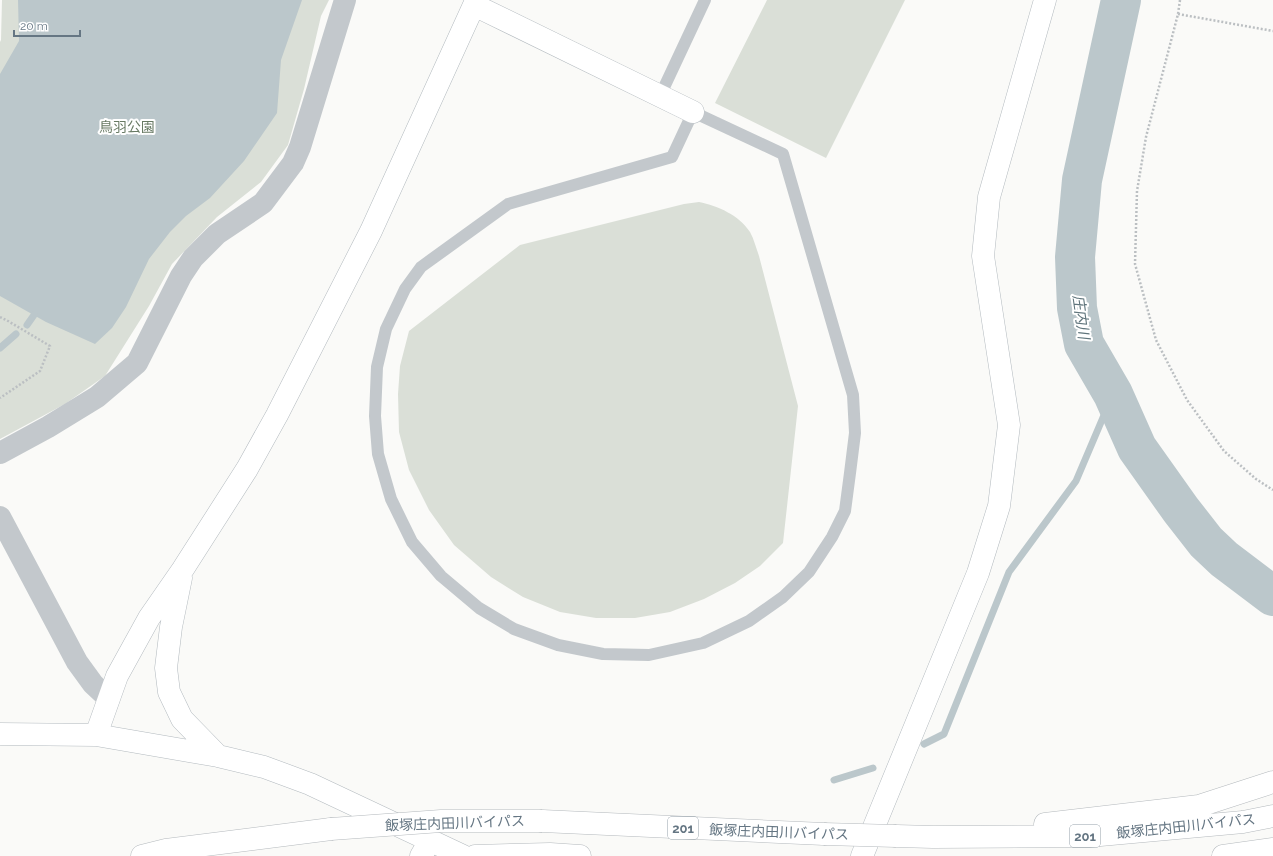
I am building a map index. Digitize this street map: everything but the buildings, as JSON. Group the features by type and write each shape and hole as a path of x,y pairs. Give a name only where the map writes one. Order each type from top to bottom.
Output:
{"main road":[{"path":"862,856 978,573 999,506 1009,425 983,256 989,197 1045,0"},
{"path":"96,735 117,676 149,618 183,569 247,469 277,415 371,231 469,3 692,112"},
{"path":"183,569 171,627 166,668 169,692 182,718 218,756"},
{"path":"0,734 96,735 218,756 264,767 310,784 426,848 463,856"},
{"path":"933,837 1199,806 1273,782"},
{"name":"飯塚庄内田川バイパス","path":"142,856 166,850 331,829 441,821 542,821 824,834 933,837 1089,836 1243,822 1273,816"},
{"path":"1223,856 1273,849"},
{"path":"475,856 550,854 580,856"}],"street":[{"path":"0,453 97,398 137,363 181,276 193,258 217,234 263,203 272,192 294,163 345,0"},
{"path":"0,517 77,662 93,684 109,699"}],"lane":[{"path":"660,96 706,0"},
{"path":"692,112 782,154 853,395 855,432 845,511 832,537 809,572 784,597 749,621 703,643 649,655 603,654 558,645 514,629 479,608 441,576 412,542 391,499 378,454 375,416 377,367 386,328 405,289 421,268 508,204 672,157 692,112"}],"path":[{"path":"1180,0 1178,14 1146,137 1137,191 1135,264 1156,340 1187,400 1224,451 1256,479 1273,490"},
{"path":"1178,14 1273,31"},
{"path":"0,317 50,346 40,371 0,398"}],"green space":[{"name":"鳥羽公園","path":"2,0 329,0 321,16 304,89 288,145 261,182 217,217 172,264 149,306 105,376 65,404 0,439 0,42"},
{"path":"767,0 905,0 826,158 715,103"},
{"path":"699,202 728,212 740,221 750,232 759,256 798,406 783,543 760,566 735,583 704,599 670,612 635,618 596,618 560,612 523,597 491,577 454,545 429,510 409,470 399,432 398,394 400,366 409,331 520,245 684,204"}],"shaded area":[{"name":"鳥羽公園","path":"18,0 302,0 281,60 277,113 244,161 210,198 186,216 170,232 149,259 126,307 112,328 95,344 46,322 0,296 0,74 19,41"}],"waterway":[{"name":"庄内川","path":"1121,0 1082,180 1075,257 1077,308 1084,344 1113,394 1137,448 1181,510 1206,542 1224,559 1273,596"},
{"path":"27,325 34,315"},
{"path":"0,348 16,334"},
{"path":"924,744 944,734 1009,572 1076,481 1113,394"},
{"path":"834,780 873,768"}]}
